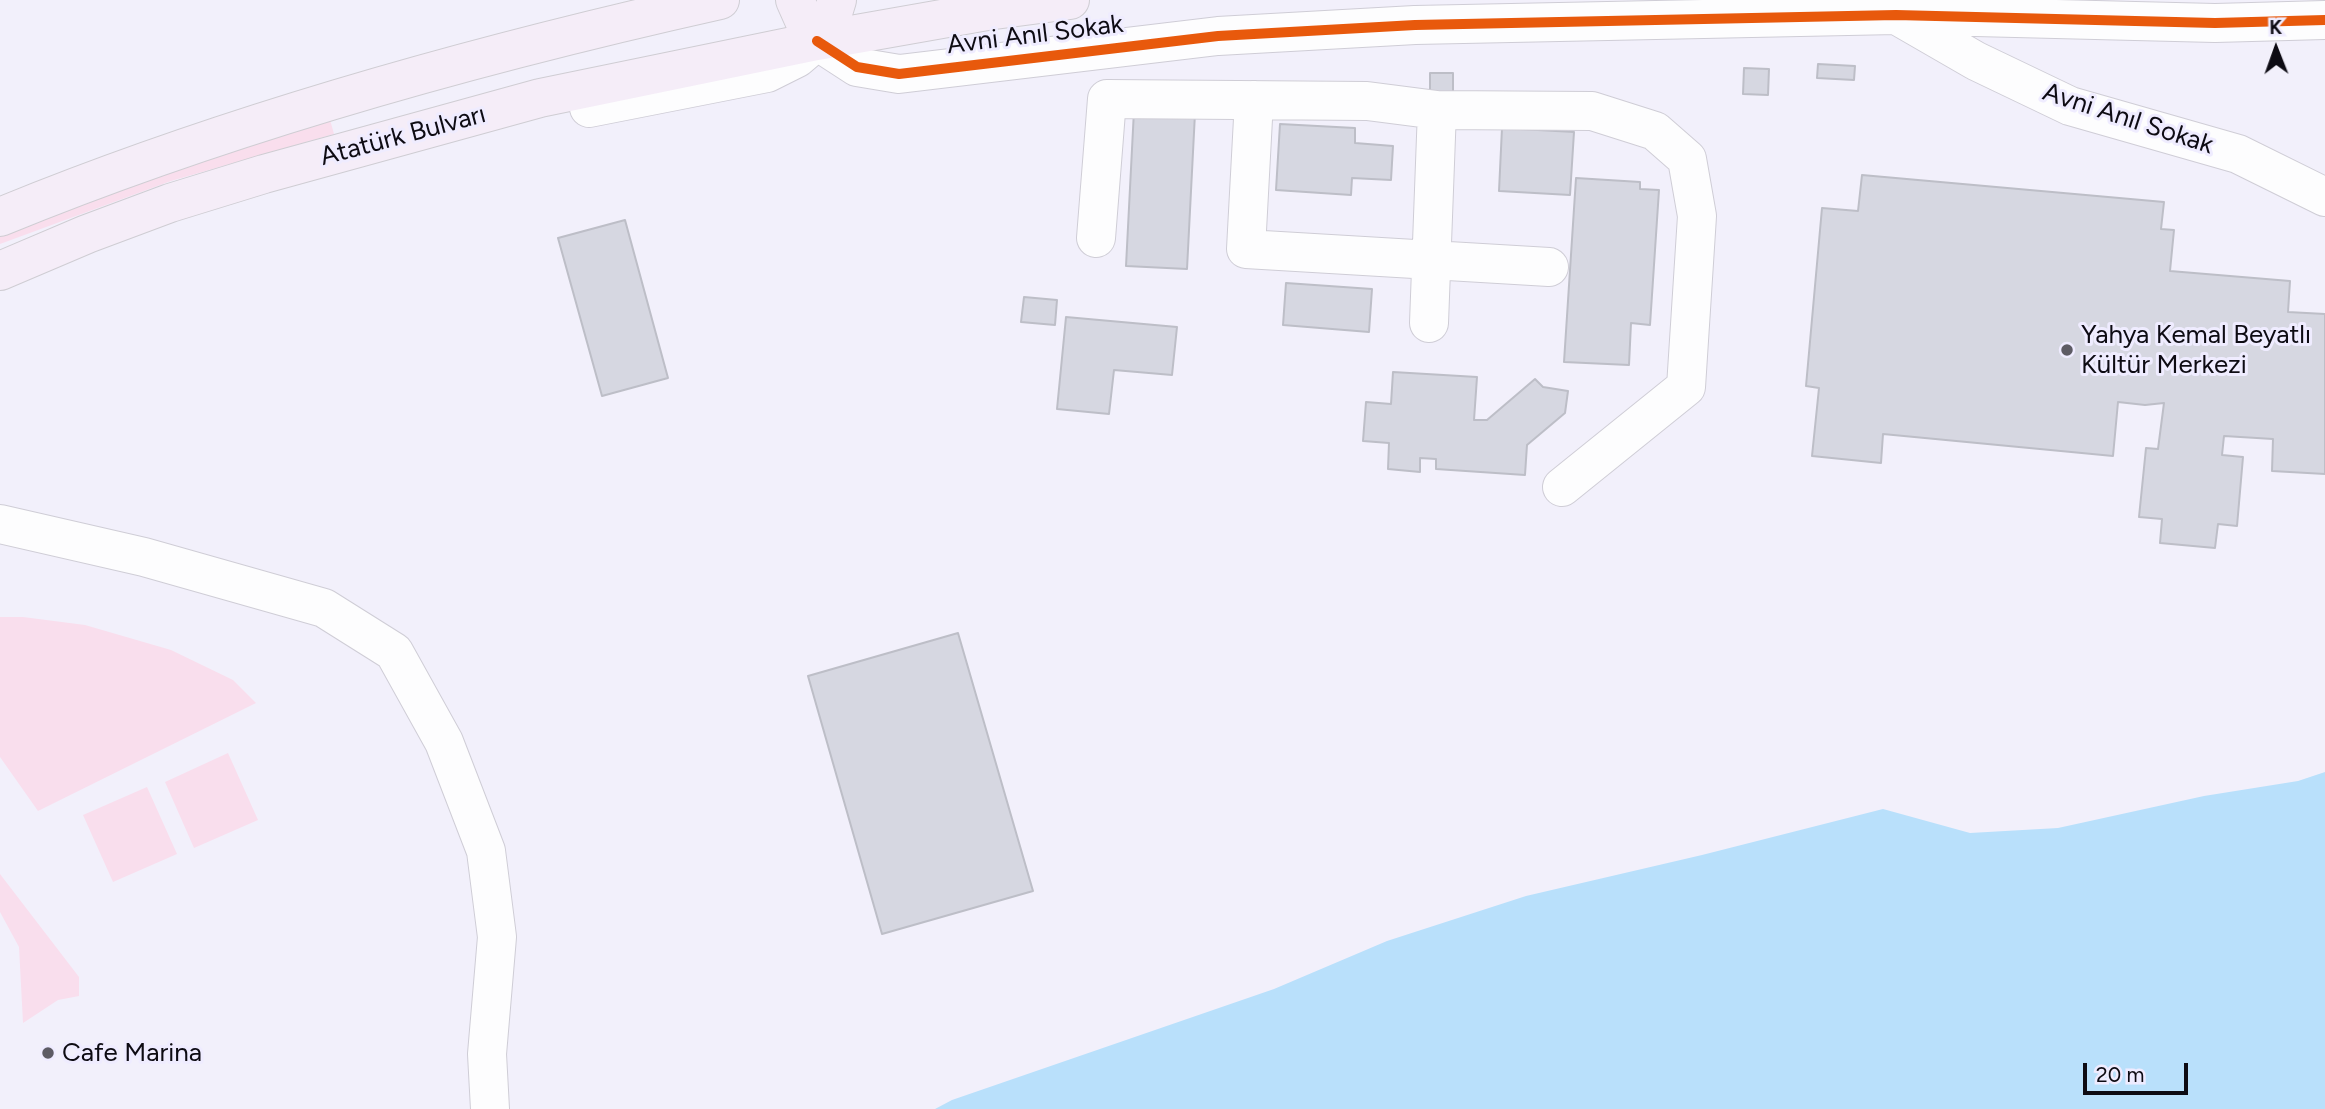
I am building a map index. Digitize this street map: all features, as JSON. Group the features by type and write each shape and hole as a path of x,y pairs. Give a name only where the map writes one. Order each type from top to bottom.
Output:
{"main road":[{"name":"Atatürk Bulvarı","path":"0,217 184,148 304,110 468,62 720,0"},
{"path":"795,0 807,27 817,41 830,23 837,0"},
{"name":"Atatürk Bulvarı","path":"0,271 170,203 264,174 540,98 817,41 987,11 1070,0"}],"street":[{"name":"Avni Anıl Sokak","path":"817,41 857,67 899,74 1245,35 1415,25 1896,15 1976,61 2070,106 2238,155 2325,197"},
{"path":"1896,15 2215,23 2325,20"},
{"path":"589,108 767,73 797,58 817,41"},
{"path":"1096,238 1107,99 1367,101 1437,110 1592,111 1655,131 1687,159 1697,216 1686,387 1562,487"},
{"path":"1254,100 1247,249 1549,267"},
{"path":"1429,323 1437,110"},
{"path":"0,524 144,557 324,608 394,652 444,742 486,851 497,937 486,1054 490,1109"}],"shaded area":[{"path":"329,116 334,134 171,181 0,244 0,227"},
{"path":"0,617 23,617 85,625 171,650 233,680 256,703 38,811 0,757"},
{"path":"228,753 258,820 194,848 165,782"},
{"path":"147,787 177,854 113,882 83,815"},
{"path":"0,874 79,977 79,996 58,1000 23,1023 19,947 0,912"}],"water":[{"path":"2325,772 2325,1109 935,1109 952,1100 1274,989 1387,941 1526,896 1883,809 1970,833 2058,828 2204,796 2298,781"}],"building":[{"path":"1818,64 1855,66 1854,80 1817,78"},
{"path":"1744,68 1769,69 1768,95 1743,94"},
{"path":"1430,73 1453,73 1453,93 1430,93"},
{"path":"1134,110 1195,113 1187,269 1126,266"},
{"path":"1280,124 1355,128 1355,143 1393,146 1391,180 1352,178 1351,195 1276,190"},
{"path":"1502,128 1574,132 1570,195 1499,191"},
{"name":"Yahya Kemal Beyatlı Kültür Merkezi","path":"1862,175 2164,202 2161,229 2174,230 2170,271 2290,281 2288,312 2325,314 2325,474 2272,471 2273,439 2224,436 2222,455 2243,457 2237,526 2218,524 2215,548 2160,543 2162,519 2139,517 2146,448 2158,449 2164,403 2145,405 2118,402 2113,456 1883,434 1881,463 1812,456 1819,388 1806,386 1822,208 1858,211"},
{"path":"1576,178 1640,182 1640,189 1659,190 1650,325 1631,323 1629,365 1564,362"},
{"path":"625,220 668,378 602,396 558,238"},
{"path":"1286,283 1372,289 1369,332 1283,325"},
{"path":"1024,297 1057,300 1055,325 1021,322"},
{"path":"1066,317 1177,327 1172,375 1114,370 1109,414 1057,409"},
{"path":"1393,372 1477,377 1474,420 1487,420 1535,379 1543,387 1568,391 1565,413 1527,445 1525,475 1436,469 1436,459 1420,458 1420,472 1388,469 1389,443 1363,441 1366,402 1391,404"},
{"path":"958,633 1033,891 882,934 808,676"}],"cycle path":[{"path":"817,41 857,67 899,74 1218,36 1415,25 1896,15 2215,23 2325,20"}],"place":[{"name":"Yahya Kemal Beyatlı Kültür Merkezi","path":"2067,350"},
{"name":"Cafe Marina","path":"48,1053"}]}
